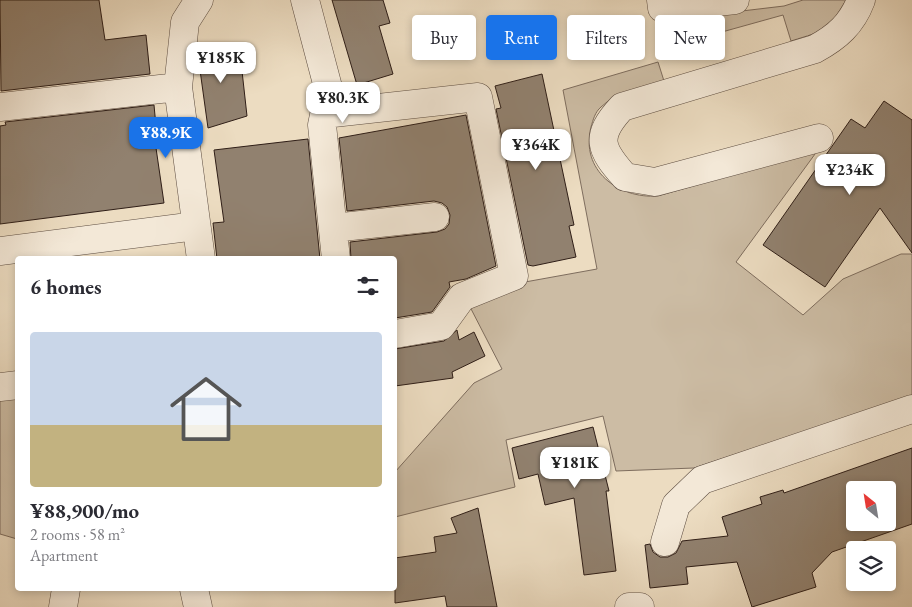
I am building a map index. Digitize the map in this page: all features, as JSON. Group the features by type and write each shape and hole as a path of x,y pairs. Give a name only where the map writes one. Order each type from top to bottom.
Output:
{"street":[{"path":"199,0 185,22 178,87 201,256"},
{"path":"305,0 329,91 322,124 336,256"},
{"path":"661,0 662,8 735,0"},
{"path":"819,138 655,182 625,177 611,161 603,144 607,124 622,107 815,49 838,36 858,10 861,0"},
{"path":"0,108 178,87"},
{"path":"324,114 478,97 514,276 462,297 441,326 397,334"},
{"path":"333,228 435,216"},
{"path":"11,254 196,226"},
{"path":"0,386 15,385"},
{"path":"664,542 676,505 702,480 912,408"},
{"path":"63,607 66,591"},
{"path":"194,591 198,607"},
{"path":"629,607 640,607"}],"shaded area":[{"path":"803,0 846,0 829,24 819,32 791,41 783,15 725,31 725,15 708,15 784,6"},
{"path":"658,62 664,81 614,97 599,109 591,127 589,142 591,156 597,169 605,179 629,193 643,196 658,196 818,150 736,262 803,315 843,279 901,254 912,254 912,396 694,468 616,471 603,416 506,440 515,487 397,516 397,470 474,383 502,369 469,305 525,282 597,269 563,90"},
{"path":"15,397 15,538 0,534 0,399"}],"building":[{"path":"0,0 99,0 105,40 146,35 150,74 1,91"},
{"path":"332,0 383,0 390,23 379,26 393,74 357,85"},
{"path":"234,44 237,71 242,71 247,116 208,128 200,70 195,71 198,47"},
{"path":"542,74 574,225 569,226 576,257 533,266 528,265 496,109 501,108 495,86"},
{"path":"884,101 912,120 912,253 880,208 825,287 763,245 851,119 865,128"},
{"path":"154,105 158,148 156,148 164,203 0,224 0,126 6,125 5,122"},
{"path":"466,115 496,266 466,279 449,282 450,287 432,312 397,318 397,256 351,256 350,242 437,232 445,229 449,224 450,215 447,207 442,203 434,201 347,211 339,138"},
{"path":"308,139 320,256 217,256 213,223 224,222 214,150"},
{"path":"457,330 459,340 474,332 485,356 452,372 453,378 397,386 397,349 444,341"},
{"path":"593,427 609,491 606,491 616,571 584,575 574,498 545,505 538,474 519,479 512,448"},
{"path":"912,448 912,524 896,530 896,481 846,481 846,531 892,531 863,541 846,541 846,547 832,552 812,573 816,587 752,607 737,562 686,567 688,584 650,588 645,545 650,544 653,552 660,557 668,557 676,553 682,541 728,536 722,517 762,504 760,497 783,490 784,493"},
{"path":"478,508 497,607 447,607 445,596 395,603 397,558 436,552 434,537 457,533 451,518"}]}
